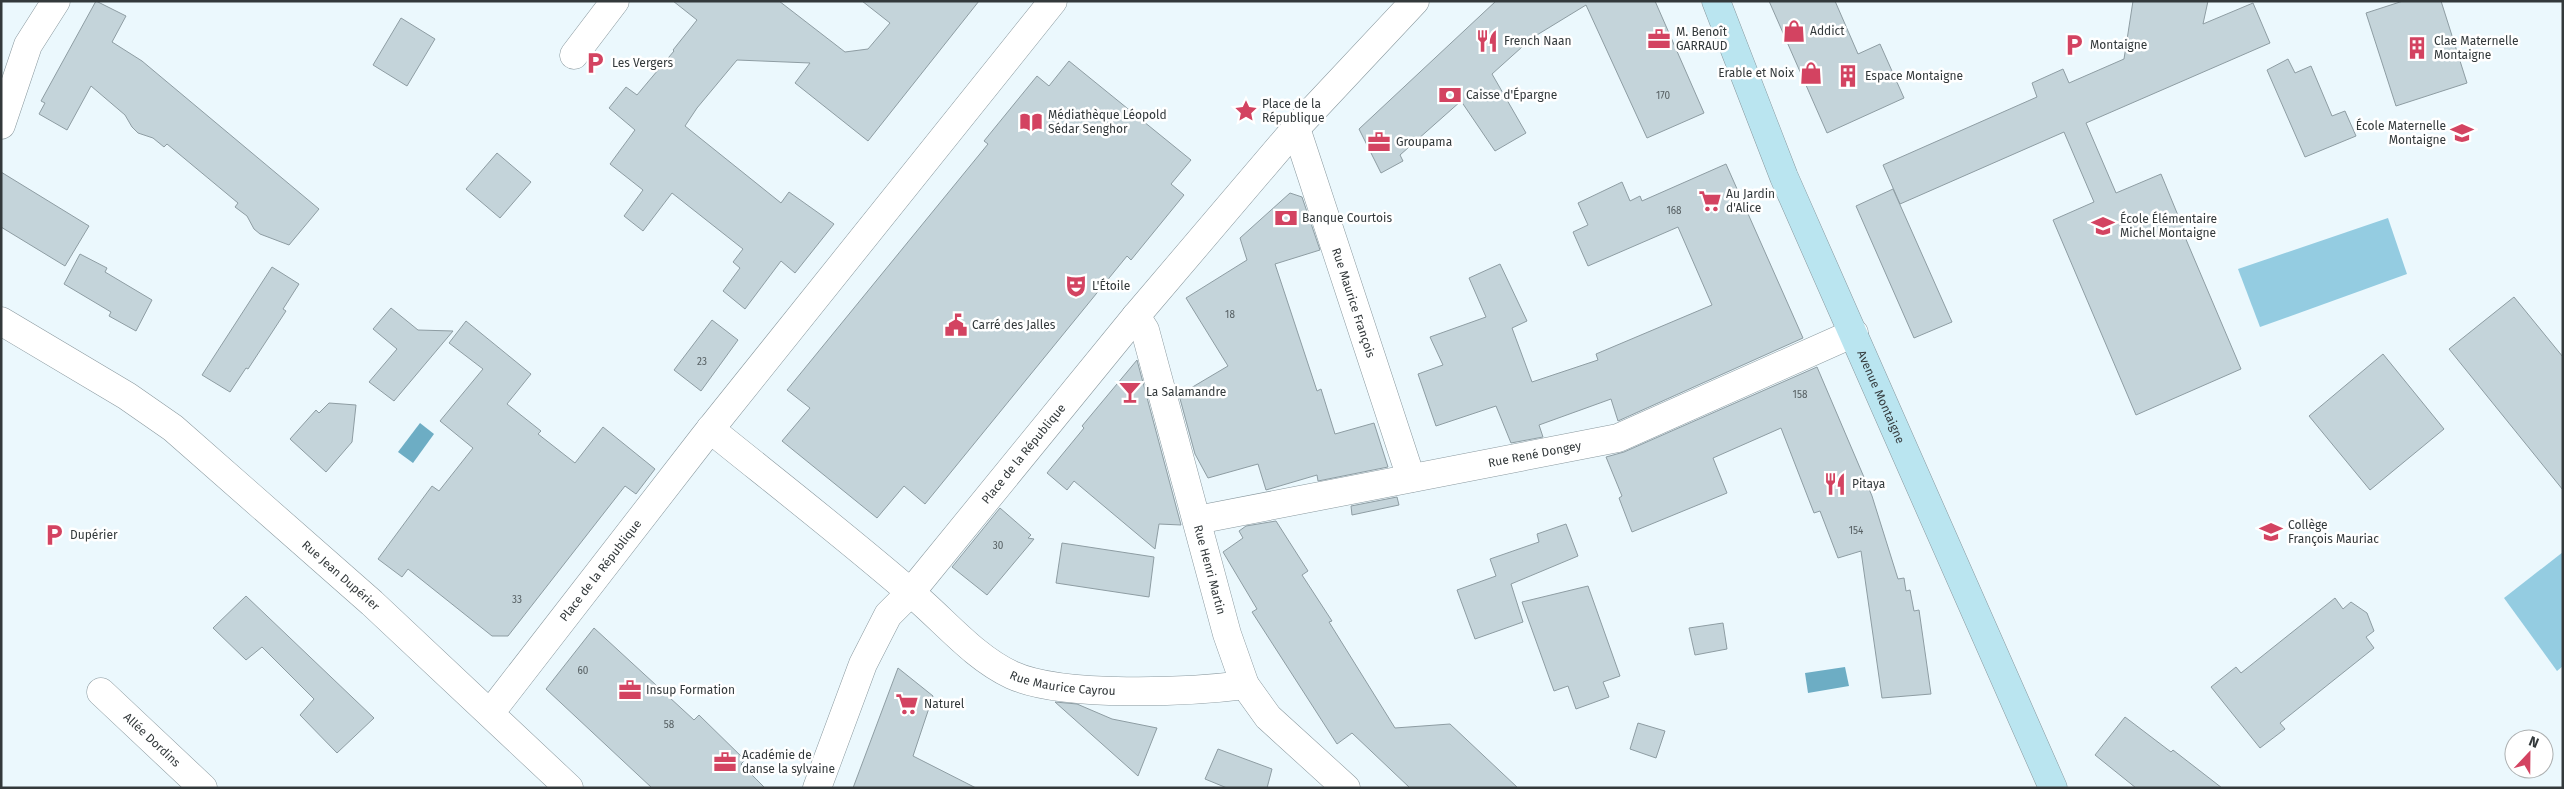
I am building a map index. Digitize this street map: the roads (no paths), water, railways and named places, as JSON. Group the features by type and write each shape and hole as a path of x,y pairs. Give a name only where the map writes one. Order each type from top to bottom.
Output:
{"main road":[{"name":"Avenue Montaigne","path":"1716,1 1784,177 2054,788"}],"street":[{"path":"1,125 28,45 56,1"},
{"path":"574,55 615,1"},
{"name":"Place de la République","path":"490,712 710,429 1053,1"},
{"name":"Place de la République","path":"817,788 863,664 888,615 911,592 1136,316 1296,128 1415,1"},
{"name":"Rue Maurice François","path":"1296,128 1411,478"},
{"name":"Rue Henri Martin","path":"1136,316 1145,330 1227,634 1245,685 1268,717 1346,788"},
{"name":"Rue Jean Dupérier","path":"1,321 127,396 173,428 293,532 490,712 569,788"},
{"name":"Rue René Dongey","path":"1197,520 1618,438 1854,333"},
{"name":"Rue Jean Dupérier","path":"1,340 98,380"},
{"path":"710,429 911,592"},
{"name":"Rue Maurice Cayrou","path":"911,592 986,659 1012,675 1036,683 1062,688 1130,690 1223,688 1245,685"},
{"name":"Allée Dordins","path":"101,692 203,788"}],"place":[{"name":"Addict","path":"1794,31"},
{"name":"M. Benoît GARRAUD","path":"1659,39"},
{"name":"French Naan","path":"1487,41"},
{"name":"Montaigne","path":"2074,45"},
{"name":"Clae Maternelle Montaigne","path":"2417,48"},
{"name":"Les Vergers","path":"595,63"},
{"name":"Erable et Noix","path":"1811,73"},
{"name":"Espace Montaigne","path":"1848,76"},
{"name":"Caisse d'Épargne","path":"1450,95"},
{"name":"Place de la République","path":"1246,111"},
{"name":"Médiathèque Léopold Sédar Senghor","path":"1031,122"},
{"name":"École Maternelle Montaigne","path":"2462,133"},
{"name":"Groupama","path":"1379,142"},
{"name":"Au Jardin d'Alice","path":"1710,201"},
{"name":"Banque Courtois","path":"1286,218"},
{"name":"École Élémentaire Michel Montaigne","path":"2103,226"},
{"name":"L'Étoile","path":"1076,286"},
{"name":"Carré des Jalles","path":"956,325"},
{"name":"La Salamandre","path":"1130,392"},
{"name":"Pitaya","path":"1835,484"},
{"name":"Collège François Mauriac","path":"2271,532"},
{"name":"Dupérier","path":"54,535"},
{"name":"Insup Formation","path":"630,690"},
{"name":"Naturel","path":"907,704"},
{"name":"Académie de danse la sylvaine","path":"725,762"}]}
